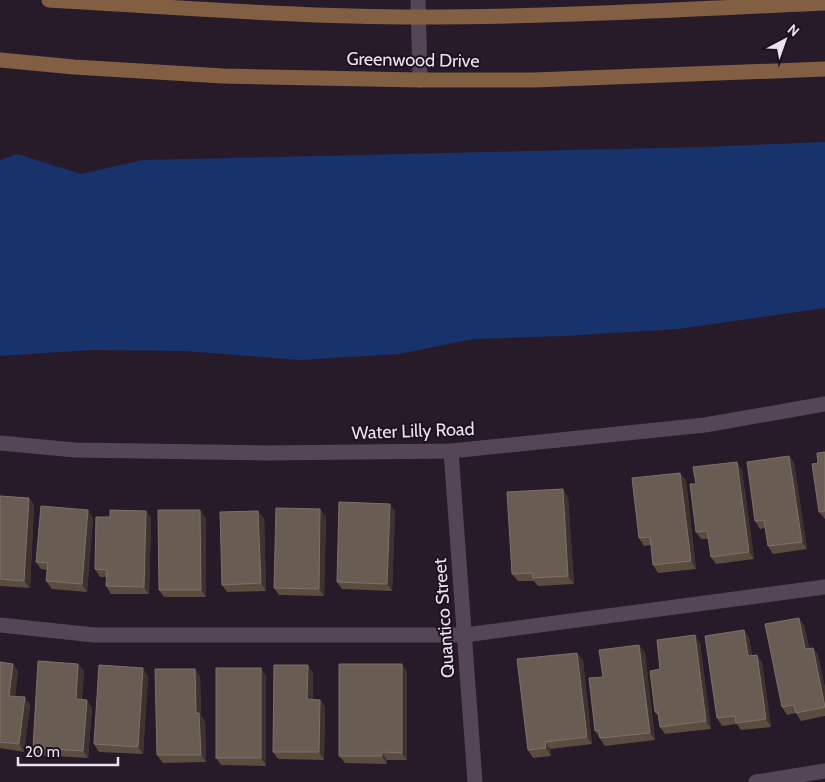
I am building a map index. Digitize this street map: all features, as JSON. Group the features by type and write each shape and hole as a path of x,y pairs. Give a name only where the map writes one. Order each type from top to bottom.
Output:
{"street":[{"path":"49,0 237,11 419,17 603,13 825,4"},
{"path":"418,0 420,80"},
{"name":"Greenwood Drive","path":"0,60 74,67 223,76 420,80 534,80 825,69"},
{"name":"Water Lilly Road","path":"0,443 75,450 256,453 451,451 705,425 825,404"},
{"name":"Quantico Street","path":"451,451 475,782"},
{"path":"0,625 94,635 465,635 825,587"},
{"path":"756,782 825,771"}],"water":[{"path":"825,142 825,308 678,329 473,339 399,354 300,360 184,351 92,350 0,356 0,160 17,154 81,174 143,160 703,147"}],"building":[{"path":"825,452 825,511 819,512 812,464 818,463 817,453"},
{"path":"789,456 802,542 768,546 764,520 755,521 747,462"},
{"path":"737,462 749,552 711,557 707,531 696,532 690,484 696,484 693,467"},
{"path":"680,473 691,561 653,565 650,537 639,538 632,478"},
{"path":"563,489 568,576 533,578 532,573 512,574 507,492"},
{"path":"0,496 29,498 24,581 0,579"},
{"path":"339,502 390,504 387,584 337,582"},
{"path":"41,506 88,510 82,584 46,581 48,563 36,562"},
{"path":"276,508 320,509 319,589 274,588"},
{"path":"110,510 146,511 144,587 106,586 107,570 95,569 96,517 110,517"},
{"path":"158,510 200,510 201,590 159,590"},
{"path":"258,511 261,583 222,585 220,512"},
{"path":"799,618 805,649 813,648 825,707 796,713 794,705 782,707 765,624"},
{"path":"744,630 748,656 757,655 766,719 736,723 735,716 717,718 705,636"},
{"path":"695,635 706,721 660,727 658,712 655,712 650,671 660,669 657,640"},
{"path":"639,645 650,733 600,738 599,730 595,731 589,678 603,677 599,650"},
{"path":"577,653 587,737 545,742 546,748 528,750 517,659"},
{"path":"38,661 78,664 76,699 87,700 83,751 33,748"},
{"path":"0,662 13,664 9,696 25,697 19,744 0,742"},
{"path":"339,664 402,664 402,753 382,752 382,756 339,756"},
{"path":"99,665 143,668 138,747 94,744"},
{"path":"274,665 308,665 307,699 320,700 319,752 273,752"},
{"path":"216,668 261,668 261,758 216,758"},
{"path":"155,669 195,669 196,713 199,713 201,755 157,755"}]}
